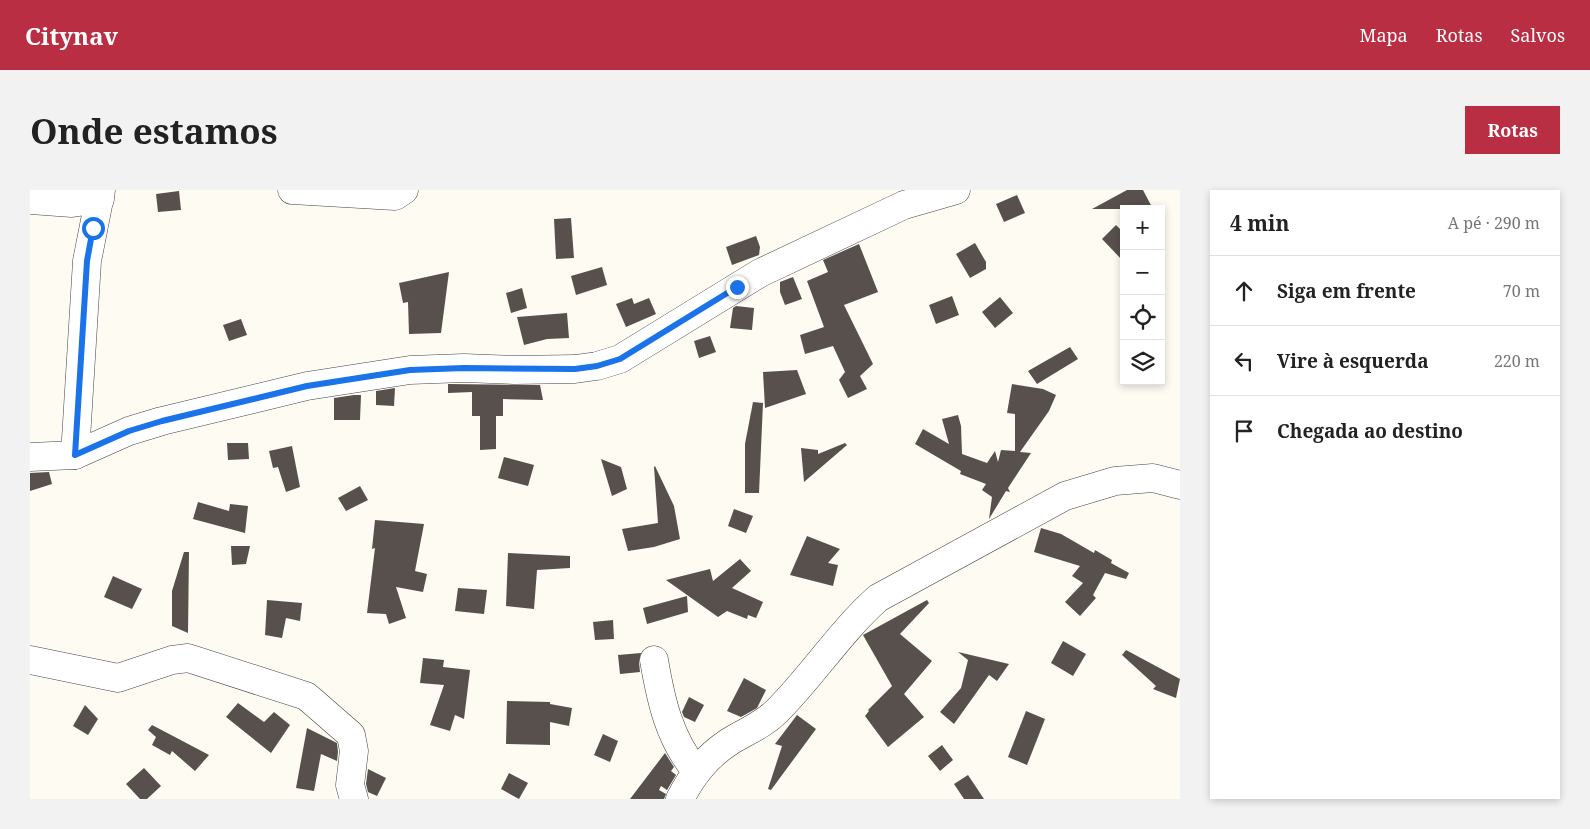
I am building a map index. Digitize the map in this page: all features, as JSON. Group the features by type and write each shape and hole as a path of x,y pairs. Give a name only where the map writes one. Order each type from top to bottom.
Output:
{"street":[{"path":"292,190 395,196 404,190"},
{"path":"30,457 75,455 129,431 162,421 307,386 410,370 464,368 540,370 597,366 620,359 760,273 904,205 956,190"},
{"path":"30,200 72,203 101,194 87,261 75,455"},
{"path":"680,799 696,771 729,742 760,725 778,710 854,620 878,598 1065,496 1115,481 1153,478 1180,485"},
{"path":"30,660 118,678 172,660 188,658 306,696 351,735 354,751 350,785 354,799"},
{"path":"654,660 661,697 672,734 683,756 696,771"}],"building":[{"path":"1127,190 1143,190 1151,205 1120,205 1120,209 1092,209"},
{"path":"179,191 181,210 158,212 156,194"},
{"path":"1017,195 1025,213 1004,222 996,204"},
{"path":"571,218 574,258 556,259 554,219"},
{"path":"1116,225 1120,229 1120,258 1102,239"},
{"path":"756,236 760,247 759,255 732,265 726,247"},
{"path":"975,243 986,262 986,269 970,278 956,254"},
{"path":"859,244 878,292 844,305 873,364 860,376 867,389 848,398 839,380 845,372 833,346 805,354 800,335 824,327 807,281 828,272 823,260"},
{"path":"602,267 607,285 576,295 571,276"},
{"path":"449,272 441,333 409,334 408,302 403,303 399,283"},
{"path":"793,277 802,299 785,305 780,292 780,282"},
{"path":"522,288 527,308 511,313 506,293"},
{"path":"952,296 959,315 936,324 929,305"},
{"path":"1000,297 1013,313 995,328 982,312"},
{"path":"632,298 634,304 649,298 656,314 626,327 616,304"},
{"path":"736,306 754,308 752,330 730,328 733,308"},
{"path":"567,313 569,338 547,339 524,345 517,317"},
{"path":"241,319 247,335 229,341 223,325"},
{"path":"710,336 716,352 699,358 694,341"},
{"path":"1070,347 1078,359 1037,384 1028,371"},
{"path":"797,370 806,394 765,408 763,372"},
{"path":"448,384 540,385 543,400 503,399 503,416 496,416 496,449 480,450 480,416 472,416 472,392 448,393"},
{"path":"1012,384 1043,389 1056,395 1049,411 1020,452 1031,453 1008,488 1010,492 1006,491 989,519 992,497 982,490 986,484 960,474 961,471 915,444 923,429 949,444 942,419 958,415 961,426 962,454 987,463 995,451 998,462 1001,450 1015,451 1015,414 1007,413"},
{"path":"395,388 394,406 376,405 376,391"},
{"path":"361,395 360,420 334,420 334,398"},
{"path":"753,402 763,403 759,493 745,493 745,444"},
{"path":"227,443 248,443 249,459 228,460"},
{"path":"845,443 847,445 804,482 801,448 818,450 818,454"},
{"path":"292,446 300,487 286,492 278,467 273,468 269,451"},
{"path":"504,457 534,465 528,486 498,478"},
{"path":"601,459 621,467 627,489 612,496"},
{"path":"655,466 674,506 680,539 654,547 628,551 622,529 658,523"},
{"path":"49,472 52,484 30,491 30,473"},
{"path":"360,486 368,500 346,511 338,498"},
{"path":"198,502 229,511 230,504 248,506 245,533 193,519"},
{"path":"734,509 753,516 746,533 728,526"},
{"path":"375,520 424,524 415,571 427,574 423,592 396,587 406,618 389,624 386,614 367,613 375,548 372,549"},
{"path":"1041,528 1061,534 1094,553 1095,550 1112,560 1111,563 1129,573 1126,579 1105,573 1093,595 1096,598 1080,616 1065,602 1083,583 1072,576 1080,566 1034,552"},
{"path":"807,536 840,549 828,563 838,565 833,586 790,575"},
{"path":"231,546 250,546 246,564 232,565"},
{"path":"184,552 189,552 188,633 172,626 172,591"},
{"path":"508,553 570,556 570,568 537,570 534,609 506,606"},
{"path":"740,559 751,571 732,588 763,602 756,618 748,615 747,619 727,611 718,617 666,580 710,569 713,581"},
{"path":"113,576 142,589 132,609 104,597"},
{"path":"458,588 487,590 484,614 455,611"},
{"path":"687,596 688,612 647,624 643,608"},
{"path":"267,600 302,603 300,621 286,618 282,638 265,635"},
{"path":"927,600 929,603 900,634 932,661 904,694 924,717 888,747 865,716 868,710 892,686 863,635"},
{"path":"613,620 614,639 595,640 593,622"},
{"path":"1063,641 1086,654 1073,676 1051,663"},
{"path":"1126,650 1180,679 1176,698 1153,689 1156,686 1122,655"},
{"path":"958,652 1009,664 997,681 989,675 954,724 940,712 961,688 968,660"},
{"path":"641,653 639,662 640,672 620,674 618,655"},
{"path":"423,658 444,660 443,667 470,670 464,719 455,715 450,731 430,725 444,685 420,683"},
{"path":"744,678 766,690 757,708 741,717 727,711"},
{"path":"689,697 704,705 695,722 684,717 682,712"},
{"path":"507,701 550,702 550,704 572,708 569,726 550,722 550,745 506,744"},
{"path":"238,703 264,722 274,712 290,725 271,753 226,717"},
{"path":"85,705 98,719 88,735 73,726"},
{"path":"1026,711 1045,719 1027,765 1008,757"},
{"path":"797,715 816,729 771,790 768,789 782,746 775,744"},
{"path":"152,725 209,755 195,771 172,751 170,755 152,745 156,737 148,730"},
{"path":"307,728 337,743 338,752 337,761 321,754 314,791 296,788"},
{"path":"603,734 618,741 610,762 594,755"},
{"path":"942,745 953,760 940,771 928,756"},
{"path":"665,753 674,767 671,771 676,775 667,790 661,786 659,790 666,794 664,799 630,799"},
{"path":"144,768 161,786 147,799 140,799 126,784"},
{"path":"368,769 386,778 377,796 368,792 366,784"},
{"path":"509,773 528,783 519,799 501,789"},
{"path":"968,775 984,799 964,799 954,784"}],"route":[{"path":"93,228 87,261 75,455 129,431 162,421 307,386 410,370 464,368 514,370 575,369 597,366 620,359 737,287"}]}
